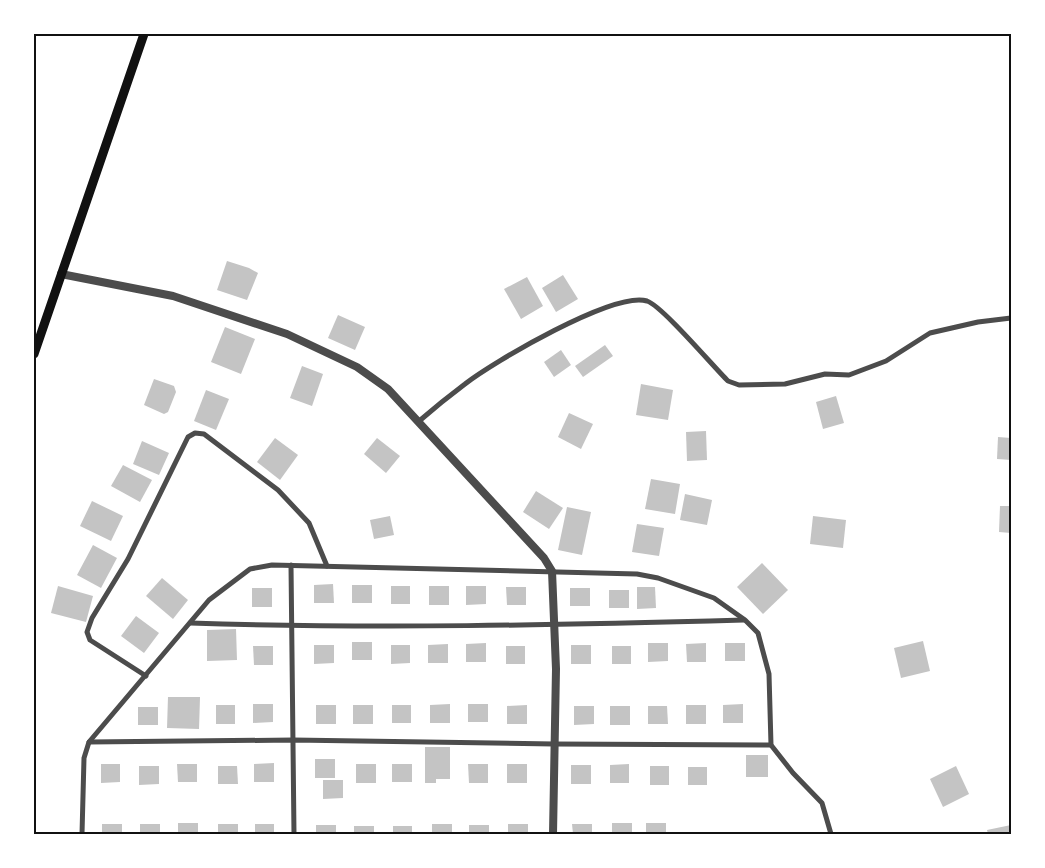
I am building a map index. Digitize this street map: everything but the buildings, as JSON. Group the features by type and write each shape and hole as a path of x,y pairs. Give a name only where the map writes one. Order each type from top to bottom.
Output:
{"main road":[{"path":"34,354 144,34"}],"street":[{"path":"61,274 173,296 287,334 357,367 388,389 544,558 552,571 556,669 553,834"},
{"path":"418,422 466,382 537,339 589,314 631,300 648,301 666,315 728,381 739,385 754,386 785,384 825,374 849,375 886,361 930,333 978,322 1011,318"},
{"path":"146,676 90,640 87,632 92,618 128,559 188,437 195,433 204,434 278,490 309,523 327,566"},
{"path":"82,834 84,758 89,742 209,600 250,569 272,565 291,565 637,574 658,578 714,598 745,620 758,633 769,674 771,744 793,773 822,803 831,834"},
{"path":"291,565 294,834"},
{"path":"190,623 292,626 554,626 745,620"},
{"path":"89,742 293,740 554,744 771,744"}]}
